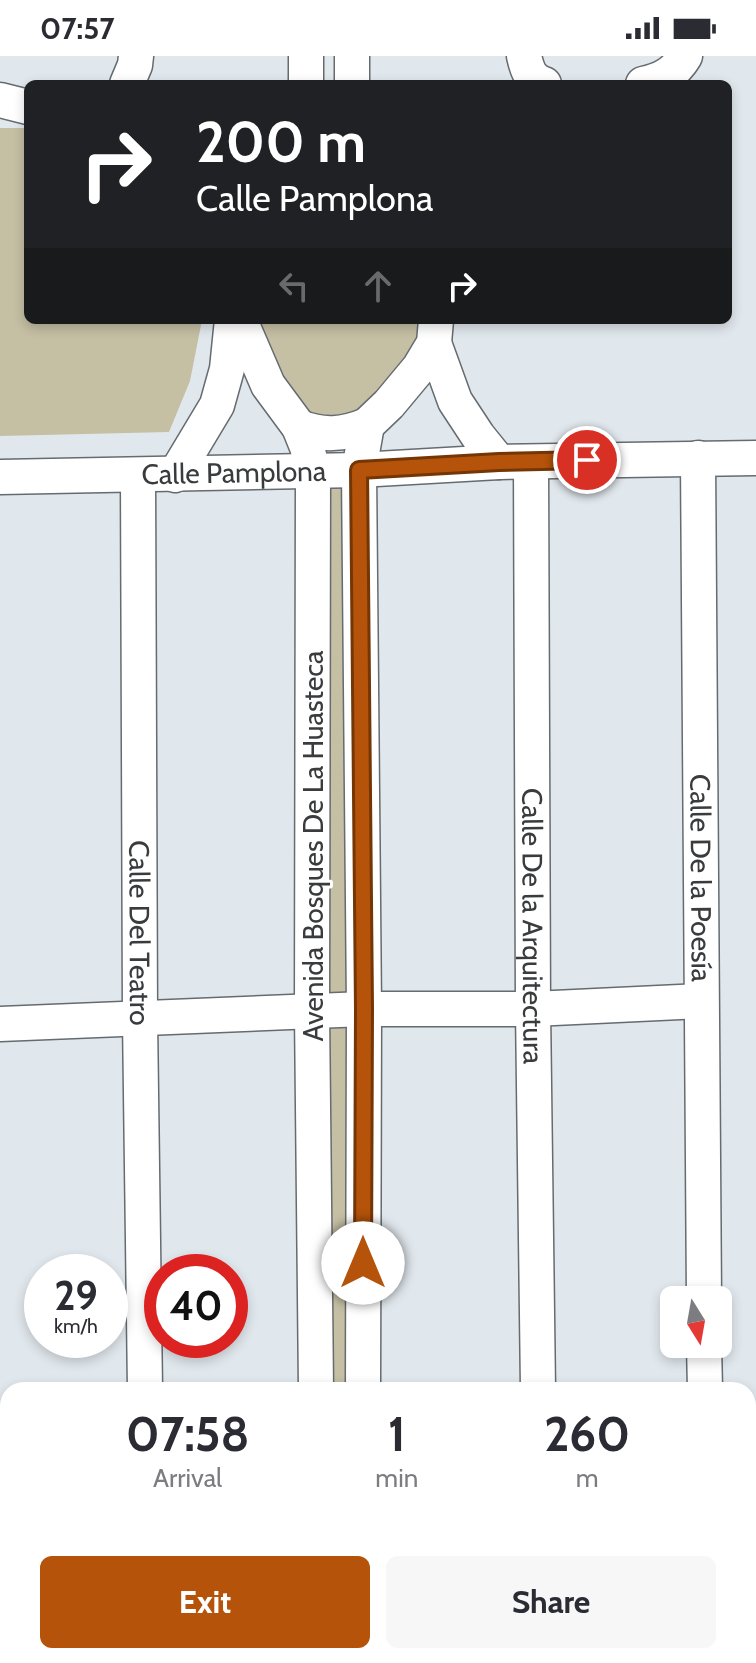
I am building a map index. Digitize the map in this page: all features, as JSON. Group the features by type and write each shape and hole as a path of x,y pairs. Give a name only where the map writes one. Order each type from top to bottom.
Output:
{"street":[{"path":"128,80 136,56"},
{"path":"306,56 306,80"},
{"path":"352,56 352,80"},
{"path":"524,56 534,80"},
{"path":"658,80 676,69 685,56"},
{"path":"0,100 24,106"},
{"path":"175,475 217,405 227,369 232,324"},
{"name":"Avenida Bosques De La Huasteca","path":"242,324 268,385 299,427 313,471 312,1012 316,1382"},
{"path":"299,427 334,434 367,425 419,368 435,331"},
{"path":"435,331 455,401 478,436 515,462"},
{"name":"Avenida Bosques De La Huasteca","path":"363,1382 364,1009 359,470 367,425"},
{"name":"Calle De la Poesía","path":"698,458 704,1286"},
{"name":"Calle Pamplona","path":"0,477 756,458"},
{"name":"Calle De la Arquitectura","path":"515,462 533,1009 538,1382"},
{"name":"Calle Del Teatro","path":"138,475 145,1382"},
{"path":"0,1024 364,1009 533,1009 701,1001"},
{"path":"704,1358 705,1382"}],"shaded area":[{"path":"0,128 24,128 24,324 201,324 190,381 169,432 0,436"},
{"path":"253,324 431,324 374,418 316,432 275,374"},
{"path":"374,472 377,1382 303,1382 313,476"}],"route":[{"path":"363,1263 359,470 587,460"}]}
